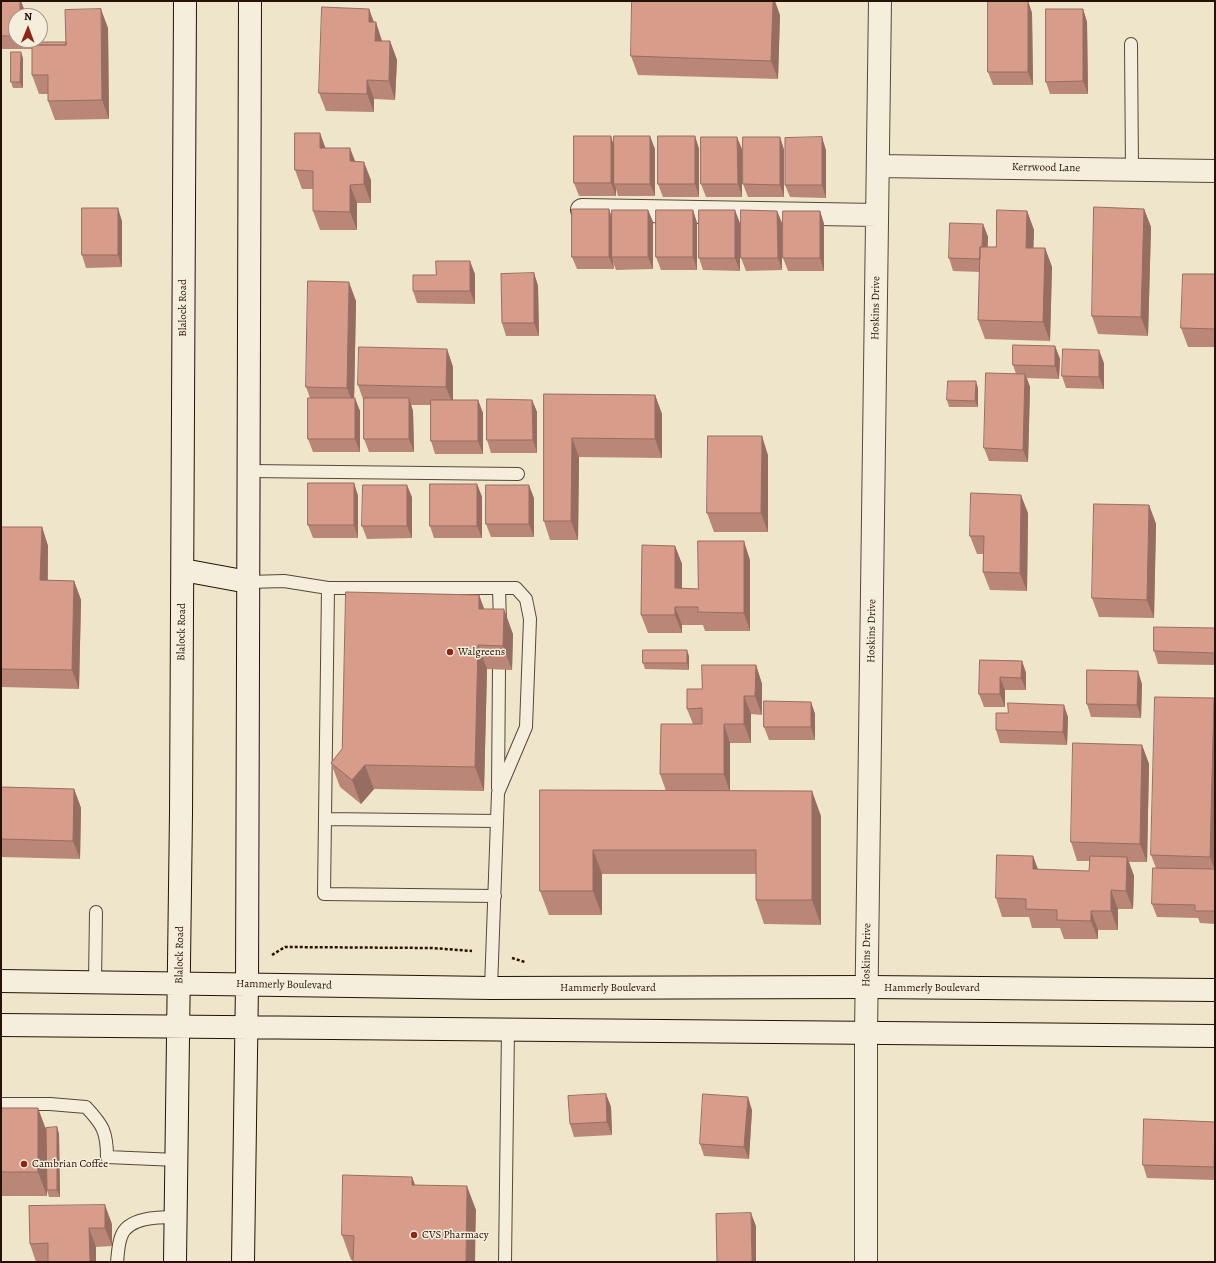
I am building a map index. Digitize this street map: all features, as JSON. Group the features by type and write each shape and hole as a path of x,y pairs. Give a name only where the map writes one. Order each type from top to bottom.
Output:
{"main road":[{"name":"Blalock Road","path":"175,1262 179,1026 183,570 185,1"},
{"path":"243,1262 245,1026 247,985 250,1"},
{"name":"Hoskins Drive","path":"866,1262 866,1033 880,1"},
{"name":"Kerrwood Lane","path":"878,166 1215,171"},
{"path":"582,210 877,215"},
{"path":"183,570 248,582"},
{"name":"Hammerly Boulevard","path":"1,981 95,981 247,985 491,988 867,987 1215,990"},
{"path":"1,1025 245,1026 1215,1036"}],"lane":[{"path":"1131,44 1132,170"},
{"path":"248,470 518,474"},
{"path":"248,582 284,581 328,588 516,588 526,599 530,619 526,727 498,793"},
{"path":"328,588 324,894 495,896"},
{"path":"499,588 500,633"},
{"path":"491,988 498,793 499,670"},
{"path":"325,819 497,821"},
{"path":"95,981 96,912"},
{"path":"505,1262 508,1029"},
{"path":"1,1104 86,1106 101,1123 107,1142 107,1157 177,1160"},
{"path":"117,1262 121,1236 128,1226 152,1218 176,1217"}],"building":[{"path":"1,1 20,1 20,8 8,8 8,36 1,36"},
{"path":"632,1 773,1 771,61 631,56"},
{"path":"988,1 1028,1 1028,72 988,72"},
{"path":"322,7 369,9 369,22 376,22 375,41 390,41 389,81 367,80 367,94 319,93"},
{"path":"101,9 102,100 48,101 48,75 32,75 32,48 48,48 48,45 66,45 65,10"},
{"path":"1046,9 1083,9 1083,81 1046,82"},
{"path":"48,42 66,42 66,45 48,45"},
{"path":"11,52 21,52 20,82 11,82"},
{"path":"295,133 320,133 320,148 350,148 350,161 364,162 364,184 350,185 350,212 313,211 313,171 295,170"},
{"path":"574,136 611,136 611,183 574,183"},
{"path":"614,136 650,136 650,184 614,184"},
{"path":"658,136 695,136 695,184 658,184"},
{"path":"701,137 737,137 738,184 701,184"},
{"path":"743,137 780,137 780,185 743,184"},
{"path":"822,137 822,185 785,185 785,138"},
{"path":"1094,207 1144,209 1141,317 1092,316"},
{"path":"82,208 118,208 118,255 82,255"},
{"path":"572,209 609,209 609,257 572,257"},
{"path":"612,210 648,210 648,257 612,257"},
{"path":"656,210 693,210 693,257 656,257"},
{"path":"699,210 735,210 735,258 699,258"},
{"path":"741,210 777,211 778,258 741,258"},
{"path":"997,210 1027,211 1026,248 1045,248 1043,322 978,320 980,247 996,247"},
{"path":"783,211 820,211 820,258 783,258"},
{"path":"950,223 983,224 980,259 949,258"},
{"path":"436,261 470,261 470,291 413,291 413,275 436,275"},
{"path":"534,273 534,323 502,323 501,274"},
{"path":"1183,274 1215,274 1215,329 1181,328"},
{"path":"308,281 349,282 347,388 306,387"},
{"path":"1013,345 1055,346 1055,366 1013,365"},
{"path":"359,347 447,349 446,387 358,385"},
{"path":"1063,349 1099,350 1099,377 1062,376"},
{"path":"986,373 1025,374 1023,450 984,448"},
{"path":"948,381 976,381 975,401 947,400"},
{"path":"544,394 655,395 655,439 572,438 571,521 544,521"},
{"path":"308,398 355,398 355,439 308,439"},
{"path":"364,398 409,398 409,439 364,439"},
{"path":"487,399 532,400 533,440 487,440"},
{"path":"431,400 478,400 478,441 431,441"},
{"path":"708,436 762,436 761,513 707,513"},
{"path":"308,483 354,483 354,525 308,525"},
{"path":"430,484 477,484 477,526 430,526"},
{"path":"363,485 407,485 407,526 362,526"},
{"path":"486,485 529,485 529,524 486,524"},
{"path":"971,493 1021,495 1020,573 983,572 984,536 970,536"},
{"path":"1094,504 1149,505 1147,600 1092,598"},
{"path":"1,527 42,527 40,580 74,581 72,670 1,669"},
{"path":"698,541 744,541 744,613 698,612 698,607 675,607 675,615 641,615 642,545 675,546 675,588 698,589"},
{"name":"Walgreens","path":"346,592 479,595 479,609 504,609 503,646 478,645 475,767 365,765 352,780 331,763 342,749"},
{"path":"1154,627 1215,628 1215,653 1154,651"},
{"path":"643,650 687,650 687,663 643,663"},
{"path":"980,660 1022,661 1021,678 1000,677 1000,694 979,694"},
{"path":"702,665 756,665 755,696 744,696 744,724 724,724 724,774 660,774 661,724 702,724 702,708 687,709 687,689 702,689"},
{"path":"1087,670 1138,671 1137,705 1087,704"},
{"path":"1155,697 1214,698 1210,857 1151,855"},
{"path":"764,701 811,702 811,727 764,727"},
{"path":"1008,703 1064,705 1063,732 996,730 996,713 1008,713"},
{"path":"1073,743 1142,745 1140,844 1071,842"},
{"path":"1,787 74,789 73,841 1,839"},
{"path":"540,790 812,791 812,900 756,900 756,850 593,850 593,891 540,891"},
{"path":"997,855 1033,856 1033,869 1089,871 1090,856 1127,857 1126,891 1111,890 1111,911 1091,911 1091,921 1057,920 1057,910 1026,909 1026,899 996,898"},
{"path":"1153,868 1215,869 1215,911 1195,911 1195,905 1152,904"},
{"path":"606,1094 607,1122 570,1124 568,1096"},
{"path":"703,1094 748,1097 744,1147 700,1144"},
{"path":"1,1108 38,1108 38,1172 1,1172"},
{"path":"1144,1119 1215,1122 1214,1167 1143,1165"},
{"path":"57,1127 57,1190 47,1190 46,1128"},
{"name":"CVS Pharmacy","path":"343,1175 412,1177 412,1185 467,1186 466,1262 353,1262 354,1236 342,1235"},
{"path":"105,1205 105,1228 89,1228 90,1262 48,1262 48,1243 30,1244 29,1206"},
{"path":"751,1213 752,1262 717,1262 716,1214"}],"place":[{"name":"Walgreens","path":"450,652"},
{"name":"Cambrian Coffee","path":"24,1164"},
{"name":"CVS Pharmacy","path":"414,1235"}]}
